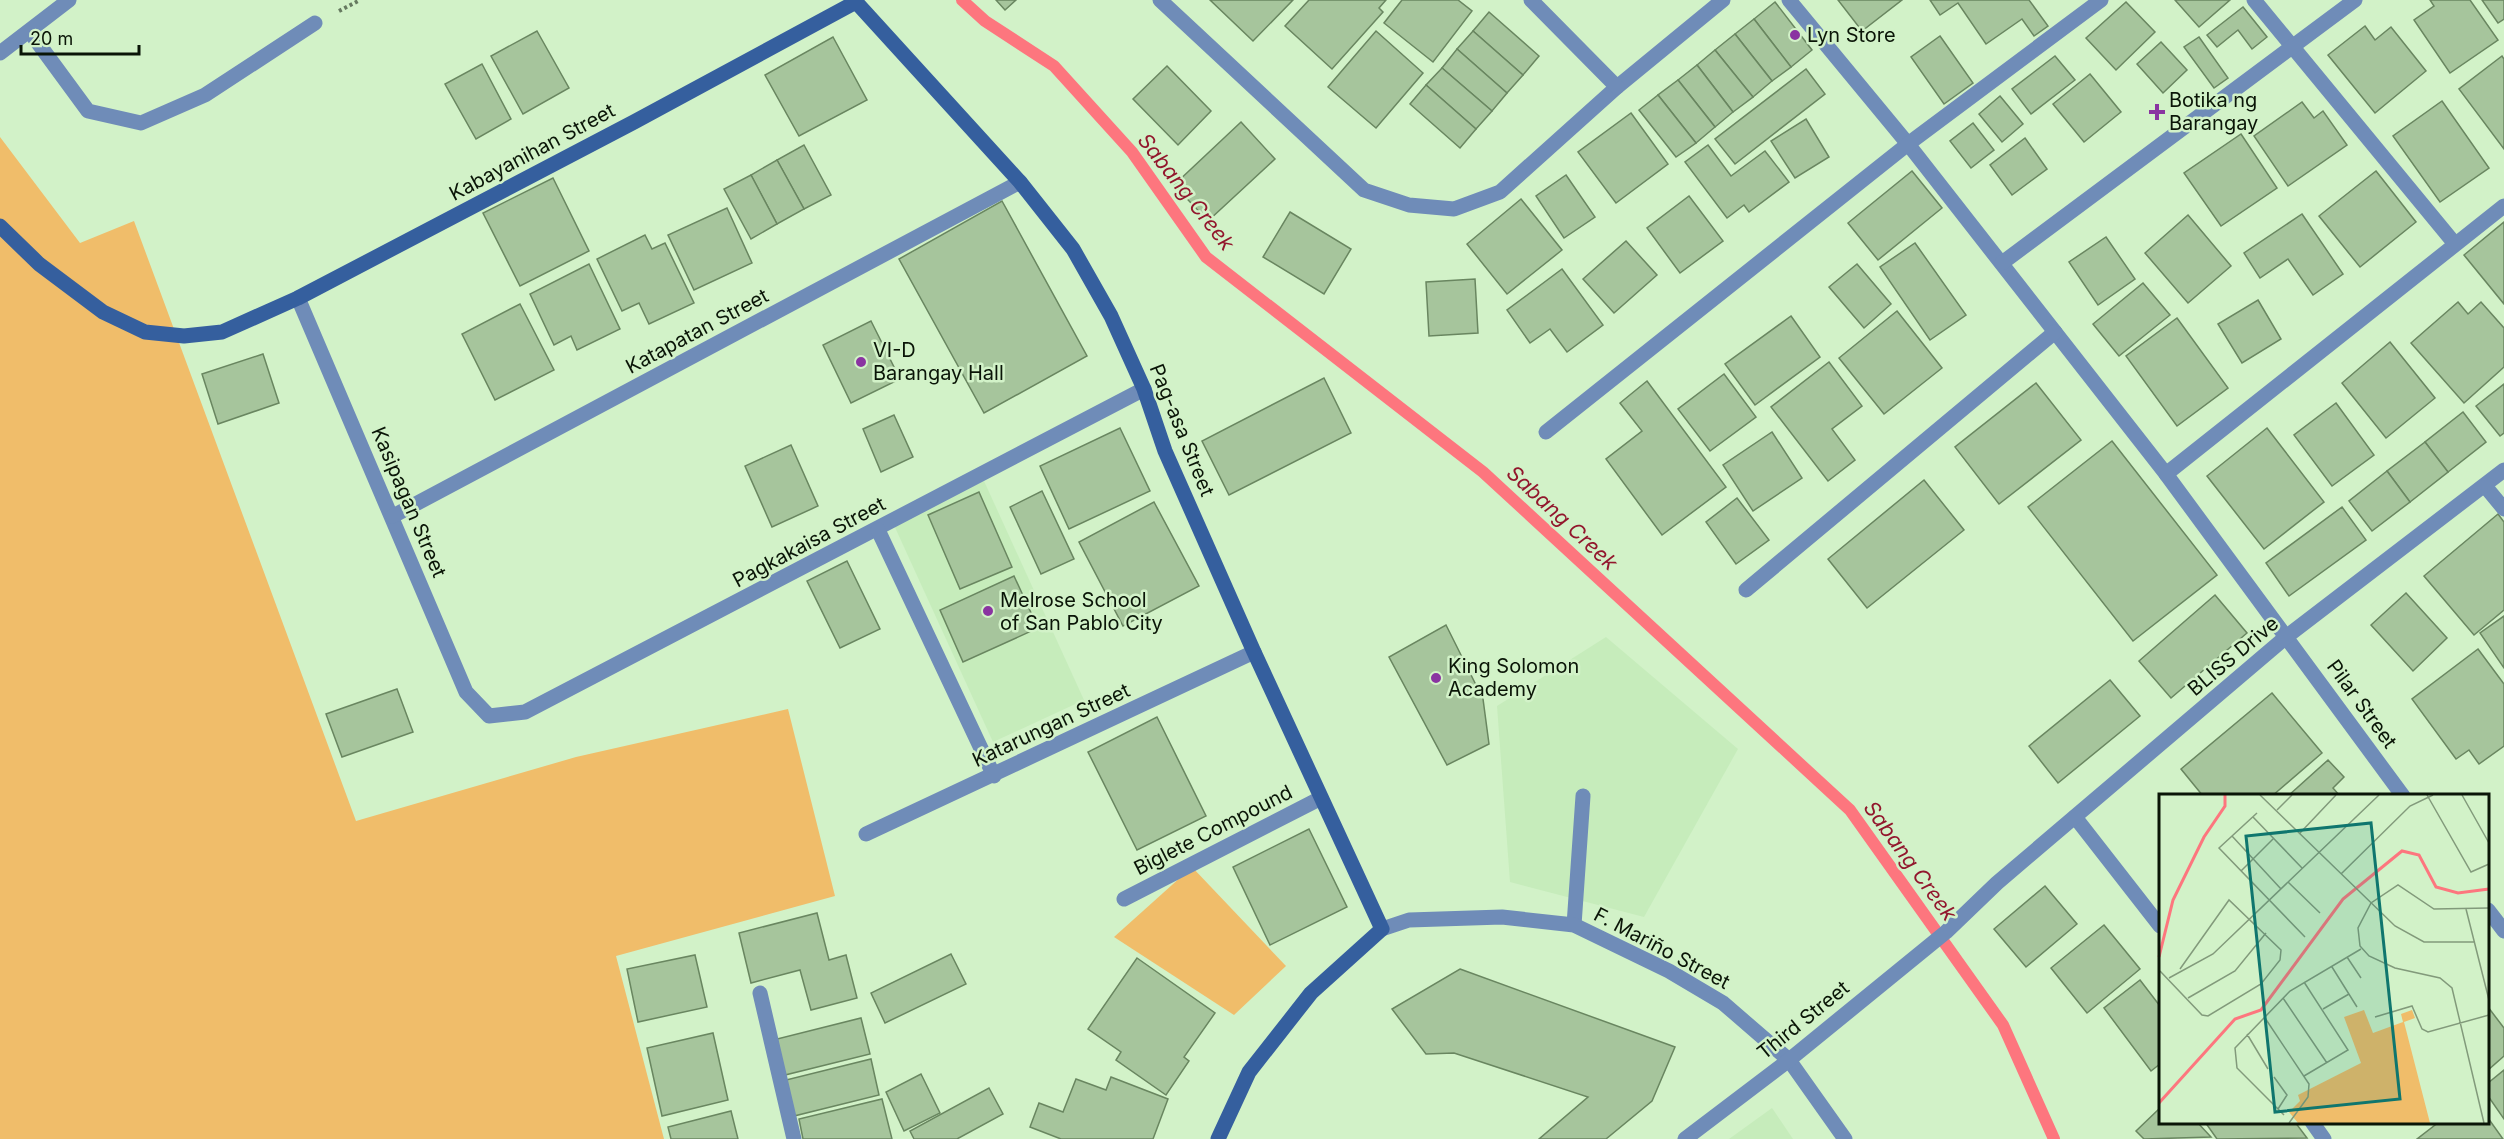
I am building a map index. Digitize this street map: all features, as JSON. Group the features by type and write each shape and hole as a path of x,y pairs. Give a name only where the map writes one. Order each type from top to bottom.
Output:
{"street":[{"path":"0,53 69,0"},
{"path":"1160,0 1364,190 1409,205 1454,208 1500,192 1617,87 1723,0"},
{"path":"1531,0 1617,87"},
{"name":"Pilar Street","path":"1789,0 1908,144 2166,474 2402,794"},
{"path":"1546,432 1908,144 2101,0"},
{"path":"2254,0 2455,244"},
{"path":"2002,263 2355,0"},
{"name":"Pag-asa Street","path":"855,1 1020,182 1073,249 1111,316 1144,389 1165,451 1254,652 1382,929"},
{"name":"Kabayanihan Street","path":"0,226 39,264 103,312 144,332 184,336 222,332 298,298 634,122 855,1"},
{"path":"30,32 88,111 141,123 205,95 315,23"},
{"name":"Katapatan Street","path":"393,516 1020,182"},
{"path":"2166,474 2504,206"},
{"name":"Kasipagan Street","path":"298,298 393,516 466,692 489,716"},
{"path":"1746,590 2055,332"},
{"name":"Pagkakaisa Street","path":"489,716 525,712 878,530 1144,389"},
{"name":"BLISS Drive","path":"1997,883 2286,638 2504,470"},
{"path":"2485,486 2504,509"},
{"path":"878,530 994,776"},
{"name":"Katarungan Street","path":"866,834 994,776 1254,652"},
{"path":"1574,925 1583,796"},
{"name":"Biglete Compound","path":"1124,899 1321,798"},
{"path":"2075,817 2159,925"},
{"name":"Third Street","path":"1685,1139 1789,1060 1946,932 1997,883"},
{"path":"2489,912 2504,931"},
{"name":"F. Mariño Street","path":"1218,1139 1250,1072 1311,993 1382,929 1409,920 1502,917 1574,925 1669,971 1723,1003 1789,1060 1845,1139"},
{"path":"760,993 794,1139"},
{"path":"2313,1124 2324,1139"}],"shaded area":[{"path":"0,137 80,243 134,221 356,821 576,757 788,709 835,896 616,956 664,1139 0,1139"},
{"name":"Melrose School of San Pablo City","path":"984,481 1084,700 993,742 893,523"},
{"path":"1606,637 1738,749 1644,917 1510,882 1497,706"},
{"path":"1192,867 1286,966 1234,1015 1114,937"},
{"path":"1772,1108 1793,1139 1729,1139"}],"building":[{"path":"996,0 1016,0 1005,10"},
{"path":"1210,0 1293,0 1253,41"},
{"path":"1309,0 1386,0 1379,8 1383,12 1332,69 1285,26"},
{"path":"1402,0 1458,0 1472,11 1433,62 1384,23"},
{"path":"1838,0 1902,0 1862,31"},
{"path":"1930,0 2029,0 2048,26 2034,36 2022,19 1986,44 1958,3 1940,15"},
{"path":"2175,0 2230,0 2199,27"},
{"path":"2430,0 2470,0 2498,40 2450,73 2414,20 2434,6"},
{"path":"2482,0 2504,0 2504,19 2498,23"},
{"path":"1775,2 1812,50 1791,67 1754,19"},
{"path":"2126,2 2155,32 2116,70 2086,38"},
{"path":"2243,7 2267,37 2252,49 2238,30 2217,47 2207,35"},
{"path":"1489,12 1539,56 1523,75 1473,31"},
{"path":"1754,19 1791,67 1772,81 1735,34"},
{"path":"2365,26 2375,40 2391,27 2426,71 2375,113 2328,55"},
{"path":"537,31 569,88 523,114 491,56"},
{"path":"1376,31 1423,73 1376,128 1328,87"},
{"path":"1473,31 1523,75 1507,93 1457,49"},
{"path":"1735,34 1772,81 1753,97 1715,50"},
{"path":"1940,36 1973,83 1944,104 1911,57"},
{"path":"833,37 867,100 799,136 765,75"},
{"path":"2199,37 2228,78 2214,88 2184,47"},
{"path":"2161,42 2187,70 2163,93 2137,64"},
{"path":"1457,49 1507,93 1492,111 1442,68"},
{"path":"1715,50 1753,97 1733,112 1697,65"},
{"path":"2055,56 2075,80 2031,114 2012,89"},
{"path":"2502,56 2504,59 2504,149 2459,89"},
{"path":"482,64 511,119 476,139 445,84"},
{"path":"1697,65 1733,112 1715,127 1678,80"},
{"path":"1167,66 1211,111 1178,145 1133,99"},
{"path":"1442,68 1492,111 1476,129 1426,85"},
{"path":"1806,69 1825,94 1735,164 1715,139"},
{"path":"2090,74 2121,112 2084,142 2053,104"},
{"path":"1678,80 1715,127 1696,143 1658,95"},
{"path":"1426,85 1476,129 1460,148 1410,104"},
{"path":"1658,95 1696,143 1676,157 1639,110"},
{"path":"2000,96 2023,124 2002,142 1979,114"},
{"path":"2442,101 2489,168 2440,202 2393,136"},
{"path":"2302,102 2314,118 2323,111 2347,145 2288,186 2254,136"},
{"path":"1631,113 1668,164 1616,203 1578,152"},
{"path":"1806,119 1829,157 1795,178 1771,141"},
{"path":"1241,122 1275,159 1208,221 1174,185"},
{"path":"1973,123 1994,150 1971,168 1950,141"},
{"path":"2241,134 2277,188 2221,226 2184,173"},
{"path":"2025,138 2047,169 2012,195 1990,165"},
{"path":"804,145 831,195 804,209 777,160"},
{"path":"1708,145 1731,176 1765,151 1789,182 1749,212 1744,205 1727,218 1685,162"},
{"path":"777,160 804,209 777,224 751,175"},
{"path":"1912,171 1942,208 1878,260 1848,223"},
{"path":"2376,171 2416,222 2360,267 2319,216"},
{"path":"751,175 777,224 751,239 724,189"},
{"path":"1566,175 1595,217 1564,238 1536,196"},
{"path":"553,178 589,251 520,286 483,213"},
{"path":"1689,196 1723,241 1680,273 1647,228"},
{"path":"1521,199 1562,250 1507,294 1467,244"},
{"path":"1002,201 1087,356 984,413 899,259"},
{"path":"727,208 752,263 694,290 668,235"},
{"path":"1290,212 1351,249 1324,294 1263,257"},
{"path":"2302,214 2343,274 2313,295 2288,259 2260,278 2244,253"},
{"path":"2188,215 2231,266 2188,303 2145,253"},
{"path":"2504,222 2504,304 2464,255"},
{"path":"645,235 652,249 665,243 694,303 649,324 639,303 622,311 597,259"},
{"path":"2106,237 2135,279 2098,305 2069,262"},
{"path":"1626,241 1657,275 1614,313 1583,279"},
{"path":"1915,243 1966,315 1930,340 1880,267"},
{"path":"589,264 620,329 577,350 571,336 554,345 530,294"},
{"path":"1857,264 1891,304 1864,328 1829,287"},
{"path":"1562,269 1603,325 1567,352 1550,329 1530,343 1507,310"},
{"path":"1475,279 1478,333 1429,336 1426,282"},
{"path":"2143,283 2170,315 2119,356 2093,324"},
{"path":"2258,300 2281,339 2242,363 2218,324"},
{"path":"2458,302 2468,314 2481,302 2504,328 2504,367 2464,403 2411,343"},
{"path":"520,304 554,370 495,400 462,334"},
{"path":"1897,311 1942,368 1884,414 1839,358"},
{"path":"1791,316 1820,357 1755,405 1725,364"},
{"path":"2177,318 2228,388 2177,426 2126,356"},
{"name":"VI-D Barangay Hall","path":"871,321 900,379 851,403 823,345"},
{"path":"2390,342 2435,398 2386,438 2342,383"},
{"path":"263,354 279,403 218,424 202,374"},
{"path":"1829,362 1862,406 1832,429 1855,460 1828,481 1771,407"},
{"path":"1724,374 1756,417 1710,451 1678,409"},
{"path":"1324,378 1351,433 1229,495 1202,441"},
{"path":"1647,381 1726,487 1662,535 1606,459 1642,431 1620,403"},
{"path":"2036,383 2081,440 1999,504 1955,447"},
{"path":"2504,384 2504,433 2500,436 2476,406"},
{"path":"2336,403 2374,455 2332,486 2294,435"},
{"path":"2463,412 2486,442 2448,472 2425,442"},
{"path":"894,415 913,457 881,472 863,429"},
{"path":"1120,428 1150,491 1069,529 1040,466"},
{"path":"2267,428 2324,502 2264,549 2207,476"},
{"path":"1772,432 1802,478 1753,511 1723,465"},
{"path":"2112,441 2217,575 2133,641 2028,507"},
{"path":"2425,442 2448,472 2410,502 2387,471"},
{"path":"791,445 818,506 772,527 745,466"},
{"path":"2387,471 2410,502 2372,531 2349,501"},
{"path":"1924,480 1964,530 1867,608 1828,559"},
{"path":"1042,491 1074,559 1041,574 1010,507"},
{"path":"979,492 1012,567 960,589 928,515"},
{"path":"1737,498 1769,540 1736,564 1706,522"},
{"path":"1154,502 1199,586 1123,626 1079,542"},
{"path":"2342,507 2366,540 2289,596 2266,563"},
{"path":"2498,514 2504,522 2504,610 2474,635 2424,576"},
{"path":"847,561 880,629 840,648 807,581"},
{"path":"1014,576 1038,628 963,662 940,610"},
{"path":"2406,593 2447,638 2413,671 2371,625"},
{"path":"2215,595 2247,633 2171,698 2139,661"},
{"path":"2504,616 2504,668 2480,633"},
{"name":"King Solomon Academy","path":"1446,625 1483,699 1489,744 1447,765 1389,657"},
{"path":"2478,649 2504,684 2504,746 2479,764 2469,750 2456,759 2412,699"},
{"path":"2110,680 2140,716 2058,783 2029,746"},
{"path":"397,689 413,732 342,757 326,714"},
{"path":"2272,693 2322,753 2274,794 2201,794 2181,769"},
{"path":"1157,717 1206,816 1137,850 1088,752"},
{"path":"2328,760 2344,777 2333,788 2338,794 2290,794"},
{"path":"1309,829 1347,907 1270,945 1233,867"},
{"path":"2045,886 2077,924 2026,967 1994,929"},
{"path":"817,913 829,960 846,955 857,998 811,1010 800,970 751,983 739,933"},
{"path":"2104,925 2140,969 2087,1013 2051,968"},
{"path":"951,954 966,984 885,1023 871,993"},
{"path":"695,955 707,1007 638,1022 627,969"},
{"path":"1137,958 1215,1013 1184,1057 1189,1061 1166,1095 1116,1060 1121,1052 1088,1029"},
{"path":"1460,969 1675,1047 1652,1101 1606,1139 1539,1139 1588,1097 1454,1053 1426,1054 1392,1009"},
{"path":"2140,980 2159,1005 2159,1065 2151,1071 2104,1008"},
{"path":"2489,1008 2504,1028 2504,1056 2489,1069"},
{"path":"861,1018 870,1054 785,1075 777,1039"},
{"path":"713,1033 728,1100 662,1116 647,1048"},
{"path":"871,1059 879,1095 794,1116 786,1080"},
{"path":"2504,1070 2504,1119 2489,1097 2489,1082"},
{"path":"921,1074 940,1113 904,1131 886,1092"},
{"path":"1111,1077 1168,1099 1153,1139 1061,1139 1030,1127 1039,1103 1063,1112 1076,1079 1106,1090"},
{"path":"989,1088 1003,1114 957,1139 914,1139 910,1131"},
{"path":"882,1099 892,1139 803,1139 799,1119"},
{"path":"2159,1109 2159,1124 2199,1124 2211,1137 2144,1139 2136,1131"},
{"path":"731,1111 738,1139 671,1139 668,1127"},
{"path":"2489,1119 2503,1139 2417,1139 2436,1124 2489,1124"},
{"path":"2206,1124 2296,1124 2307,1138 2217,1139"}],"waterway":[{"name":"Sabang Creek","path":"962,0 985,21 1054,66 1132,152 1206,257 1483,472 1850,810 2003,1025 2054,1139"}],"place":[{"name":"Lyn Store","path":"1795,35"},
{"name":"Botika ng Barangay","path":"2157,112"},
{"name":"VI-D Barangay Hall","path":"861,362"},
{"name":"Melrose School of San Pablo City","path":"988,611"},
{"name":"King Solomon Academy","path":"1436,678"}]}
